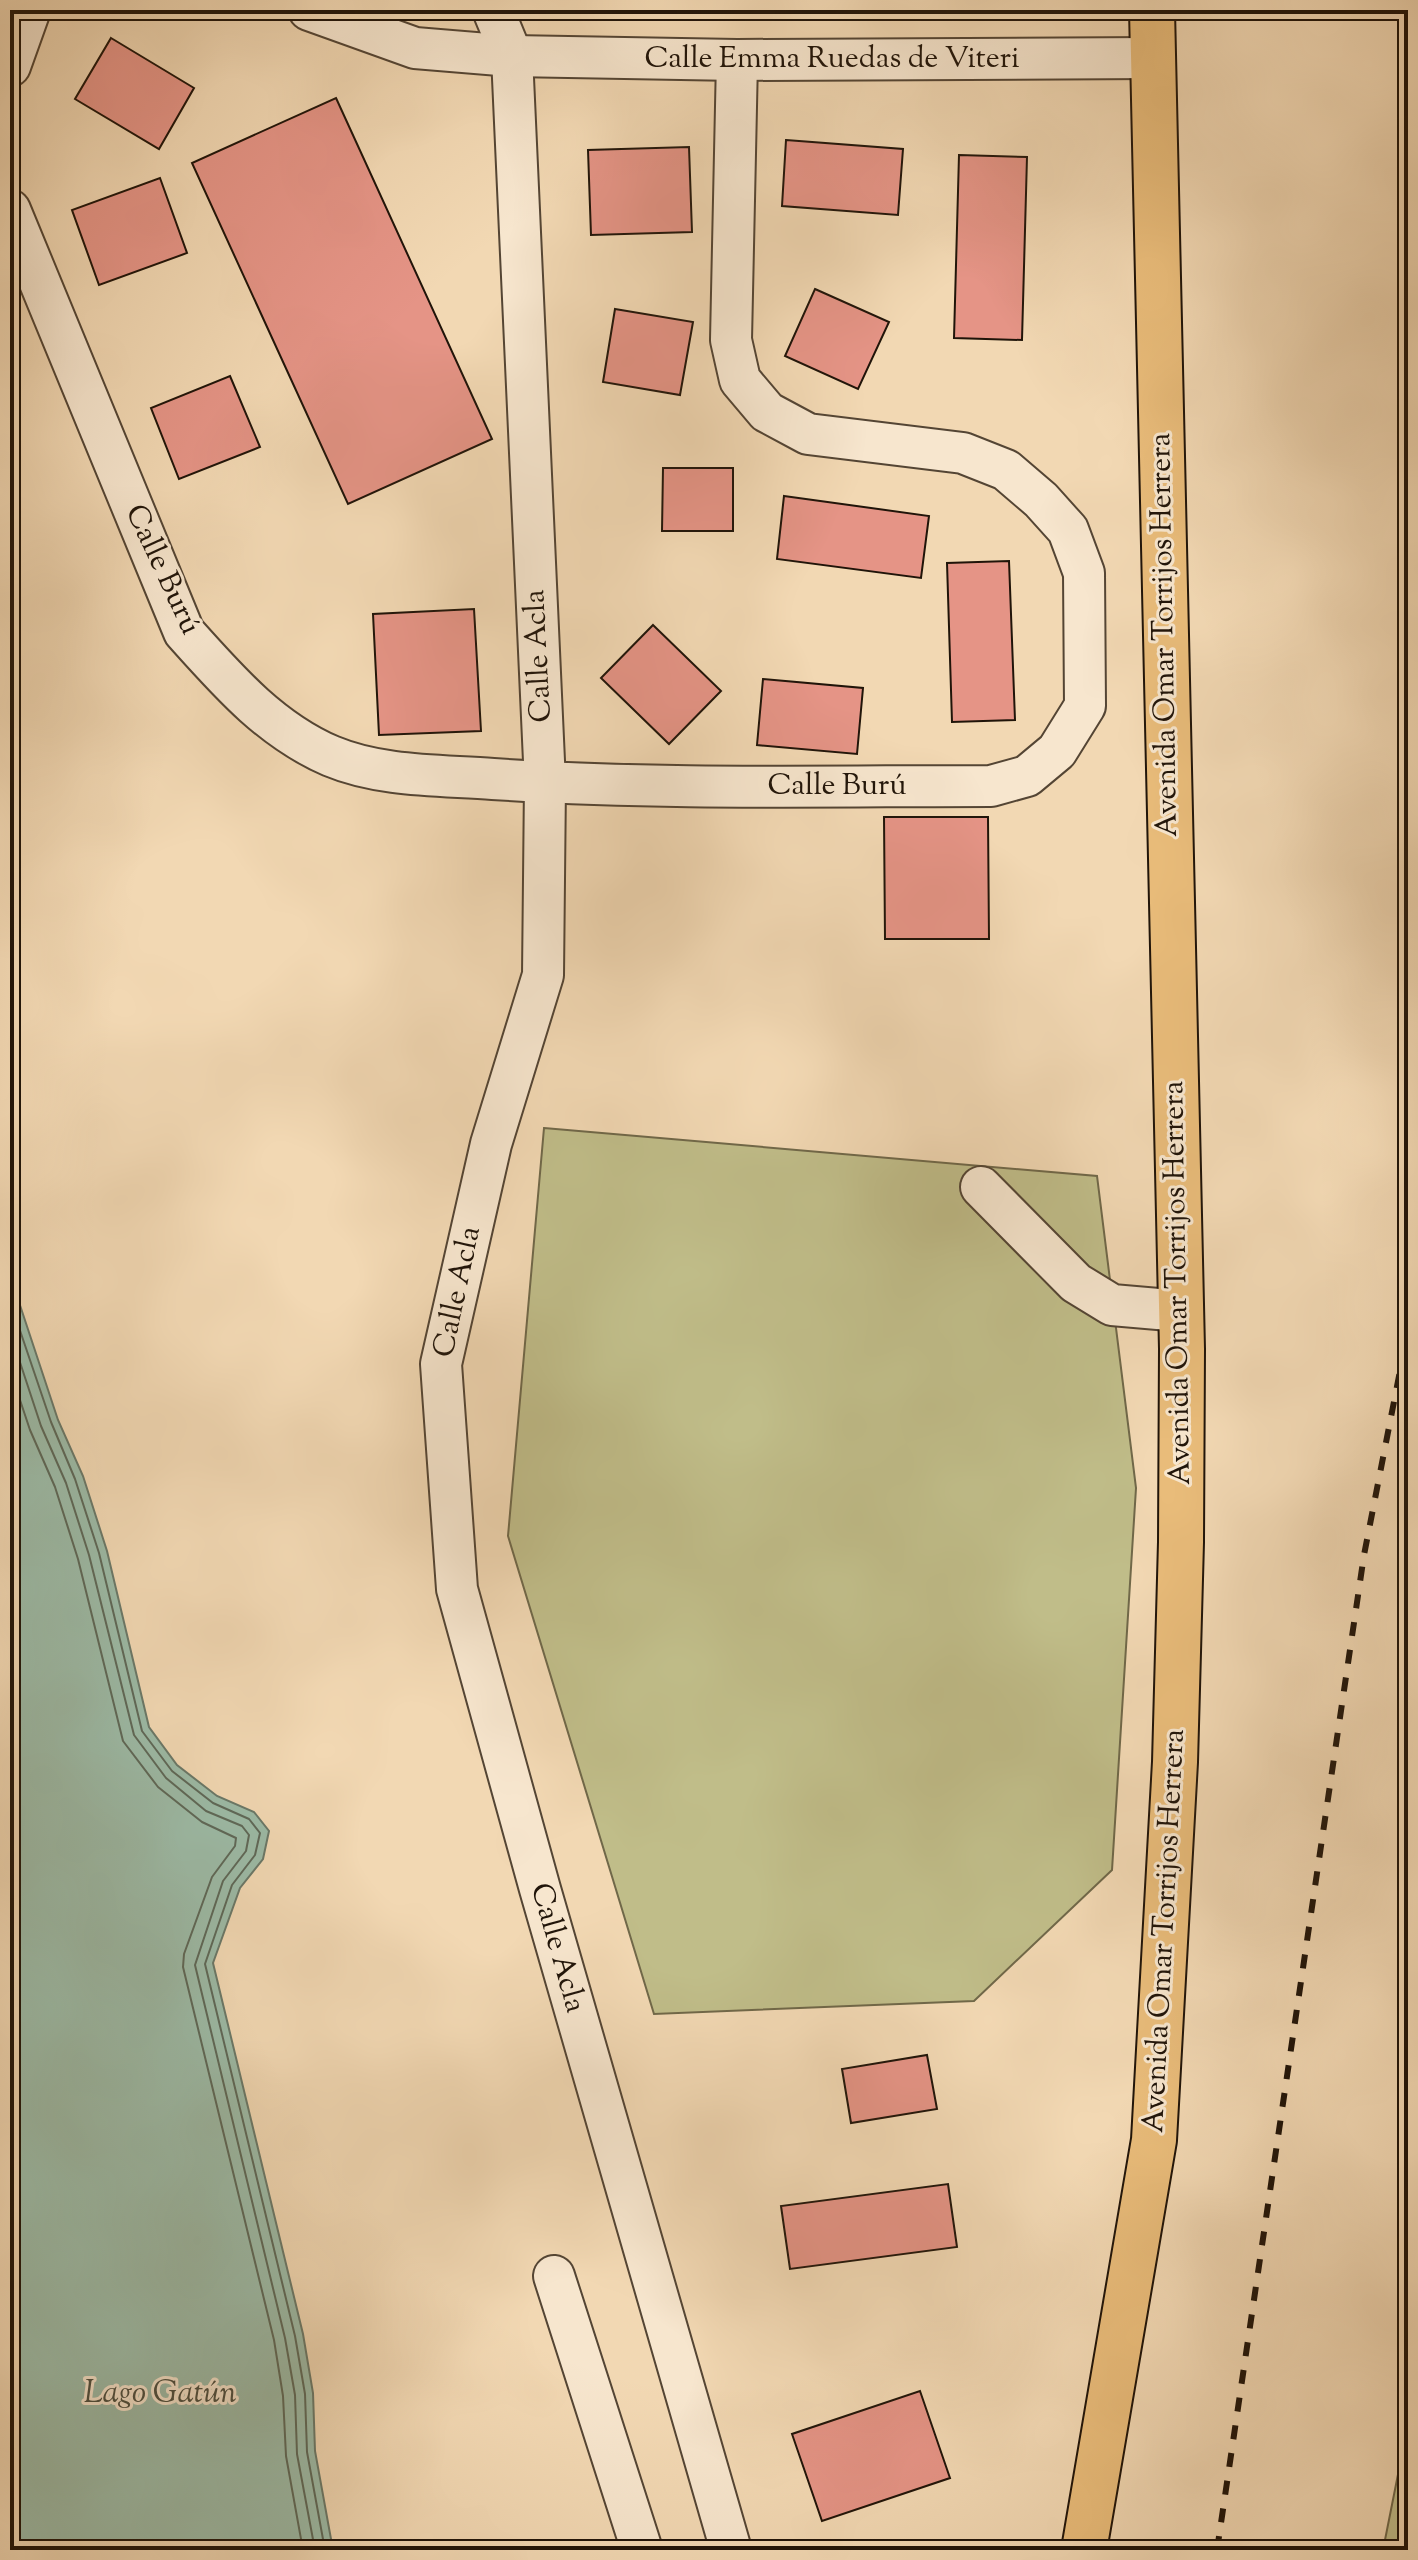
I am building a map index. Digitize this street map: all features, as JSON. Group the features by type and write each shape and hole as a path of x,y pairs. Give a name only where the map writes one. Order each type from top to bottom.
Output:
{"main road":[{"name":"Avenida Omar Torrijos Herrera","path":"1084,2550 1154,2140 1175,1762 1181,1542 1181,1311 1152,10"}],"street":[{"path":"10,66 30,10"},
{"name":"Calle Emma Ruedas de Viteri","path":"309,10 415,48 512,56 737,60 1152,58"},
{"name":"Calle Acla","path":"493,10 512,56 545,783 543,975 491,1144 441,1364 457,1589 540,1889 731,2550"},
{"name":"Calle Burú","path":"10,210 184,632 230,683 275,724 332,756 388,772 545,783 991,786 1027,776 1057,751 1085,706 1084,573 1068,530 1041,500 1006,470 963,453 808,434 767,412 740,380 731,340 737,60"},
{"path":"981,1187 1057,1264 1112,1305 1181,1311"},
{"path":"554,2276 642,2550"}],"shaded area":[{"path":"544,1128 1097,1176 1136,1488 1112,1870 974,2001 654,2014 508,1536"},
{"path":"1408,2424 1408,2550 1383,2550"}],"water":[{"name":"Lago Gatún","path":"10,1275 58,1420 83,1476 107,1551 149,1727 177,1765 217,1796 254,1812 269,1831 263,1859 240,1888 213,1963 303,2334 313,2393 315,2451 333,2550 10,2550"}],"building":[{"path":"111,38 194,88 159,149 75,99"},
{"path":"336,98 492,439 348,504 192,163"},
{"path":"786,140 903,149 898,215 782,206"},
{"path":"689,147 692,232 591,235 588,150"},
{"path":"959,155 1027,157 1022,340 954,338"},
{"path":"160,178 187,253 99,285 72,210"},
{"path":"815,289 889,322 858,389 785,356"},
{"path":"615,309 693,322 680,395 603,382"},
{"path":"230,376 260,447 179,479 151,408"},
{"path":"663,468 733,468 733,531 662,531"},
{"path":"784,496 929,516 921,578 777,559"},
{"path":"1009,561 1015,720 952,722 947,563"},
{"path":"474,609 481,731 379,735 373,614"},
{"path":"653,625 721,691 669,744 601,678"},
{"path":"763,679 863,688 857,754 757,745"},
{"path":"884,817 988,817 989,939 885,939"},
{"path":"927,2055 937,2109 851,2123 842,2069"},
{"path":"948,2184 957,2247 790,2269 781,2206"},
{"path":"920,2391 950,2478 822,2521 792,2434"}],"railway":[{"path":"1217,2550 1364,1555 1408,1330"}]}
